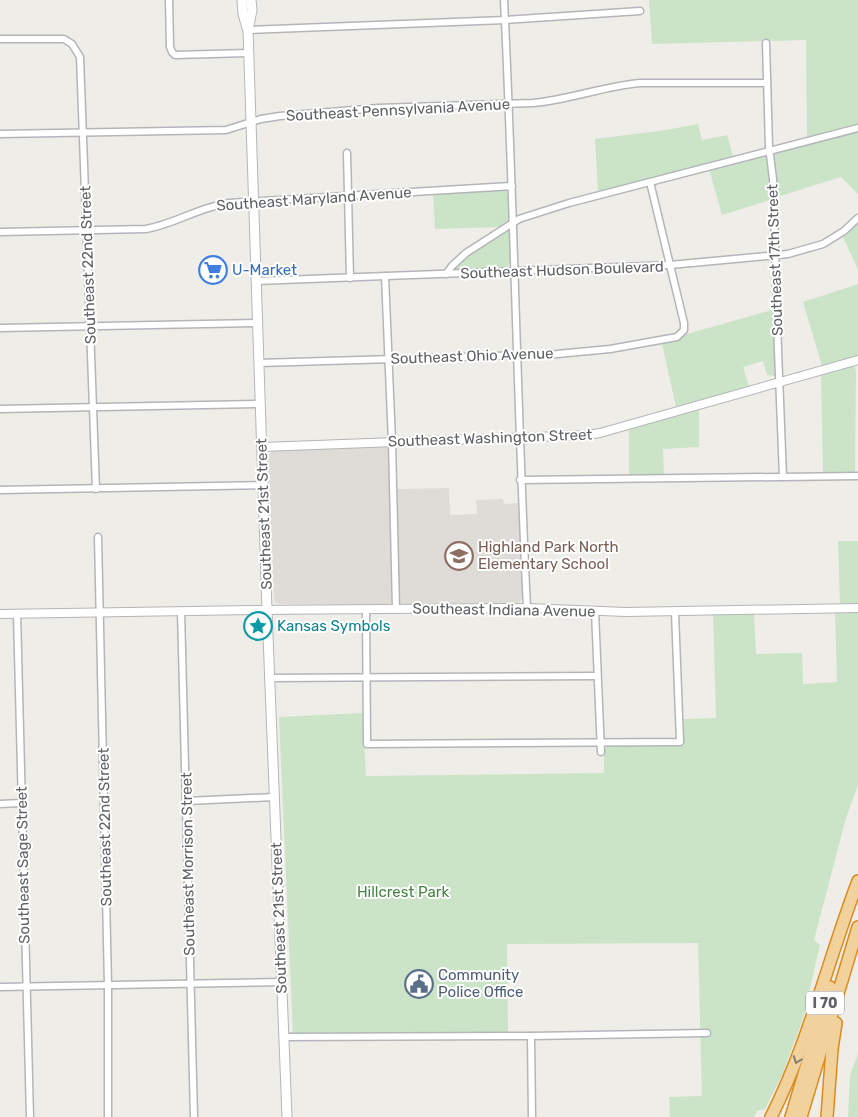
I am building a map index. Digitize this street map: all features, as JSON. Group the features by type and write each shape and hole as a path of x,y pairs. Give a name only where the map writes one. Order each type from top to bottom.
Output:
{"highway":[{"path":"771,1117 802,1046 858,882"},
{"name":"I 70","path":"791,1117 858,890"},
{"name":"I 70","path":"801,1117 858,926"},
{"path":"827,1117 832,1049 838,1012 837,996"}],"main road":[{"name":"Southeast 21st Street","path":"242,0 243,14 248,30"},
{"name":"Southeast 21st Street","path":"252,0 248,30 248,53 287,1117"}],"street":[{"path":"169,0 170,47 175,55 248,53"},
{"path":"504,0 514,224 520,480 527,608"},
{"path":"248,30 505,20 640,11"},
{"name":"Southeast 22nd Street","path":"0,39 59,38 72,44 80,56 96,488"},
{"name":"Southeast 17th Street","path":"766,43 770,151 773,179 783,477"},
{"name":"Southeast Pennsylvania Avenue","path":"0,134 226,130 261,119 280,116 312,115 378,108 508,104 553,100 620,85 640,83 767,83"},
{"path":"446,274 466,253 514,224 519,219 650,182 858,128"},
{"path":"347,153 350,278"},
{"path":"650,182 670,265"},
{"name":"Southeast Maryland Avenue","path":"0,232 138,230 158,227 217,204 254,200 512,186"},
{"name":"Southeast Hudson Boulevard","path":"256,281 670,265 775,256 800,252 823,244 844,231 858,218"},
{"name":"Southeast Ohio Avenue","path":"259,363 557,354 610,349 676,337 682,333 684,323 670,265"},
{"path":"385,276 392,442 396,609"},
{"path":"0,328 257,323"},
{"name":"Southeast Washington Street","path":"262,448 600,433 858,360"},
{"path":"0,409 260,404"},
{"path":"520,480 858,476"},
{"path":"0,490 263,485"},
{"name":"Southeast 22nd Street","path":"98,537 108,985 108,1117"},
{"name":"Southeast Indiana Avenue","path":"0,614 527,608 675,612 858,608"},
{"path":"366,609 366,744 680,742 675,612"},
{"name":"Southeast Morrison Street","path":"182,611 194,1117"},
{"path":"595,611 601,752"},
{"name":"Southeast Sage Street","path":"17,614 30,1117"},
{"path":"270,678 597,676"},
{"path":"186,801 274,797"},
{"path":"0,804 21,803"},
{"path":"0,987 282,982"},
{"path":"284,1037 706,1033"},
{"path":"532,1036 532,1117"}],"shaded area":[{"path":"388,446 390,452 391,603 385,605 279,604 275,602 270,534 268,457 270,453 278,449"},
{"name":"Highland Park North Elementary School","path":"449,488 450,515 477,514 476,500 503,499 504,504 518,503 523,597 519,603 403,604 397,601 397,489"}],"green space":[{"path":"649,0 858,0 858,124 807,138 806,40 652,44"},
{"path":"698,124 702,140 727,135 733,156 601,192 598,190 595,139"},
{"path":"858,131 858,194 841,177 777,197 777,174 774,157 776,153"},
{"path":"765,155 767,157 770,200 722,215 709,169"},
{"path":"506,190 510,201 511,216 509,223 501,227 435,229 433,193"},
{"path":"858,223 858,270 843,237"},
{"path":"509,230 512,236 511,263 506,268 453,268 470,253"},
{"path":"858,284 858,355 822,366 803,302"},
{"path":"775,309 775,376 767,375 763,361 743,367 749,386 676,407 662,344 675,341 687,334"},
{"path":"852,366 855,367 856,372 855,472 852,474 823,474 821,375"},
{"path":"699,409 699,447 663,449 664,475 629,475 629,429"},
{"path":"838,541 858,541 858,605 840,605"},
{"name":"Hillcrest Park","path":"835,611 858,611 858,785 846,818 814,940 820,945 803,1019 782,1075 765,1109 757,1111 754,1117 670,1117 669,1097 702,1096 698,943 507,944 508,1032 293,1034 279,717 363,713 366,776 604,773 604,750 608,746 684,746 683,719 716,718 713,613 754,613 756,654 802,653 803,684 837,682"},
{"path":"858,1054 858,1117 848,1117 850,1075"}],"place":[{"name":"U-Market","path":"213,270"},
{"name":"Highland Park North Elementary School","path":"459,556"},
{"name":"Kansas Symbols","path":"258,626"},
{"name":"Community Police Office","path":"419,984"}]}
